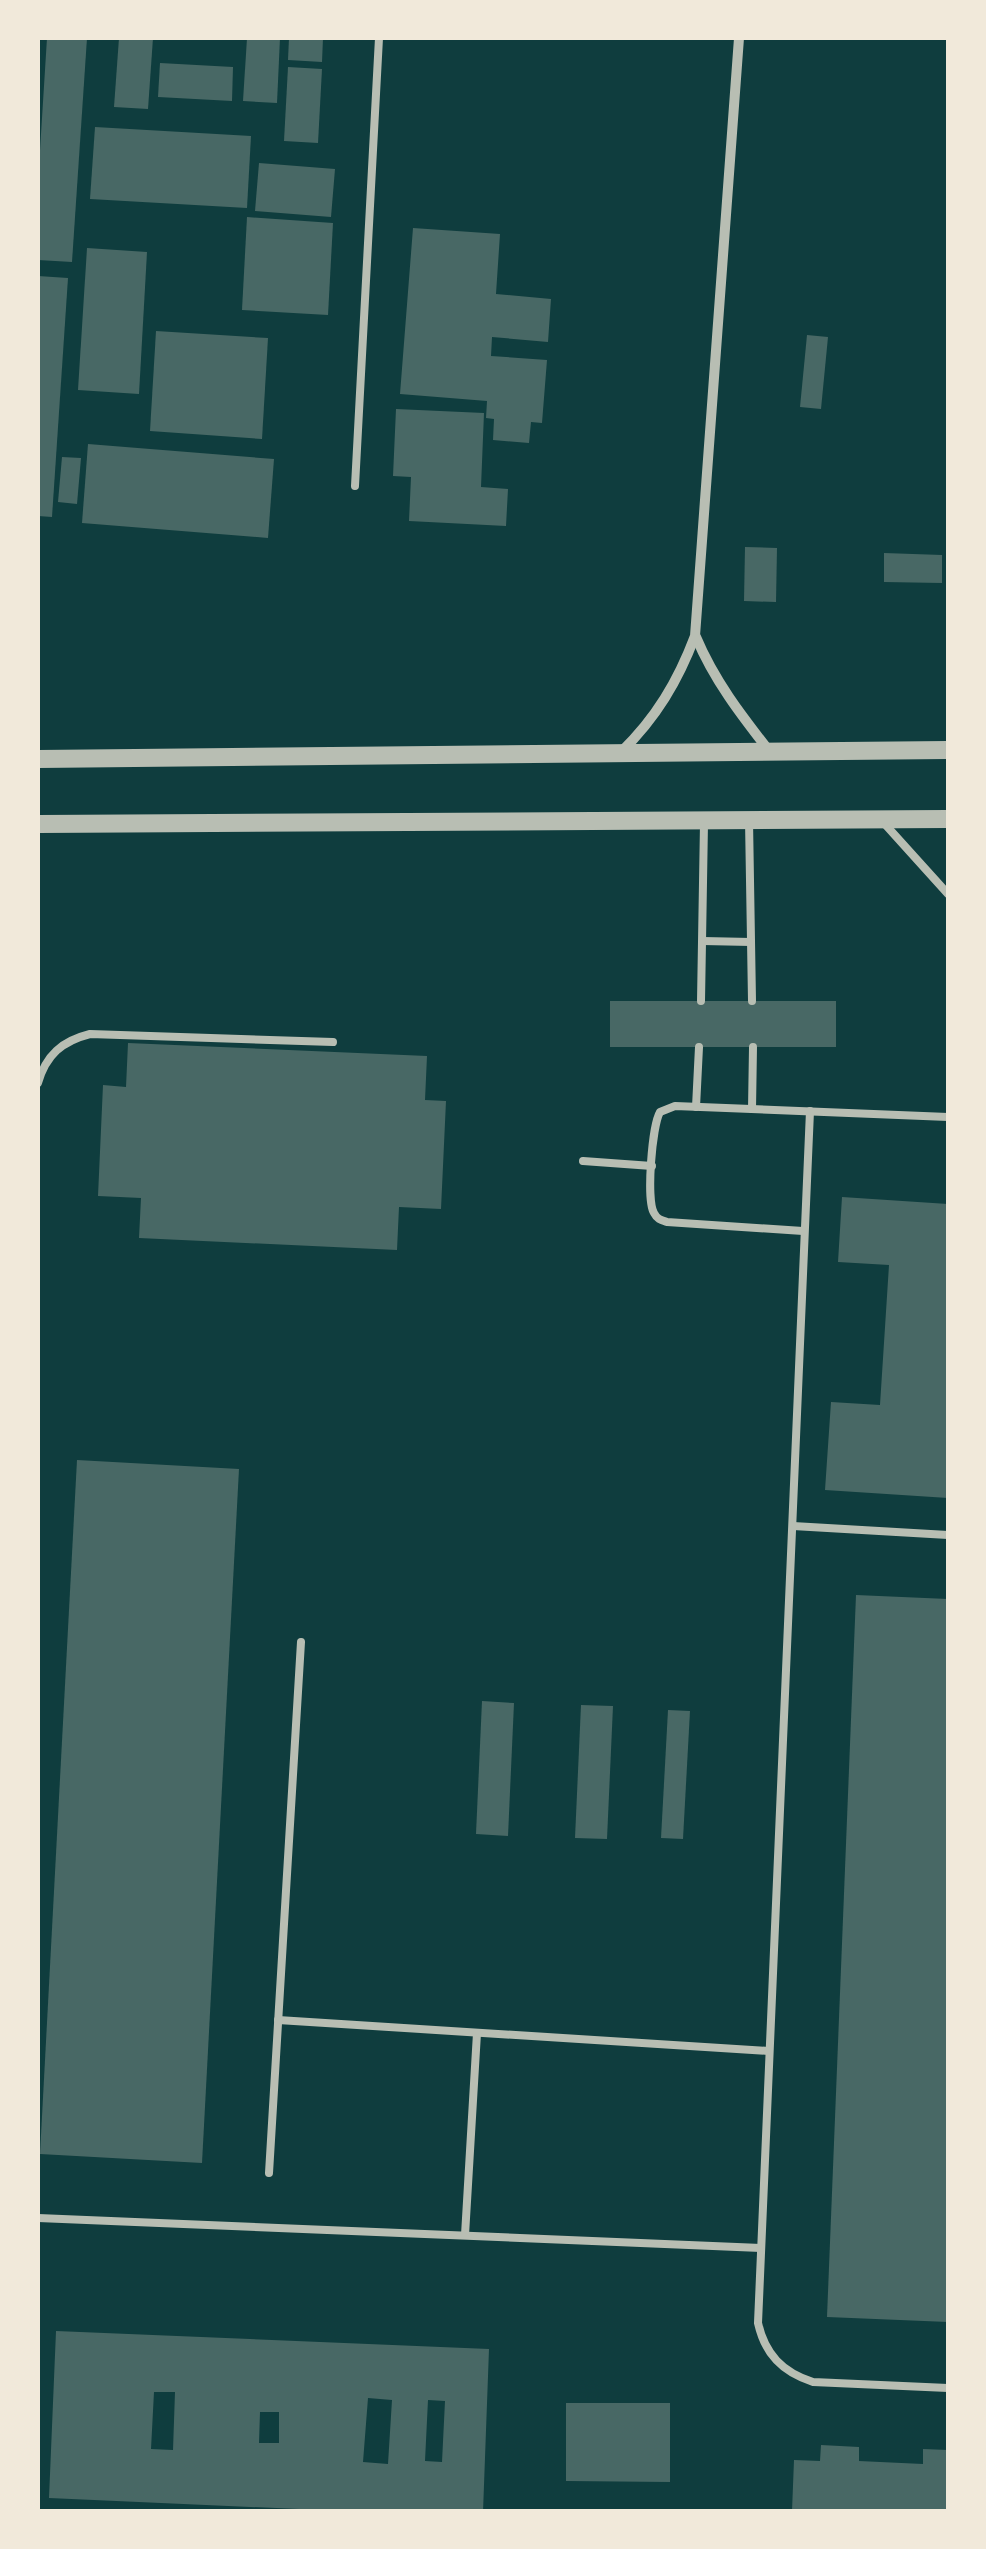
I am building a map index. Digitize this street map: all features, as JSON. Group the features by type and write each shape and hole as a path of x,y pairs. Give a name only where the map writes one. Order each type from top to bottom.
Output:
{"street":[{"path":"616,756 664,702 695,636 738,38"},
{"path":"695,636 726,695 771,752"},
{"path":"38,759 948,750"},
{"path":"38,824 948,819"}],"lane":[{"path":"355,486 379,38"},
{"path":"702,1001 704,819"},
{"path":"880,819 948,894"},
{"path":"750,820 752,1001"},
{"path":"702,942 751,942"},
{"path":"38,1082 44,1063 56,1048 72,1038 90,1034 333,1042"},
{"path":"696,1106 700,1047"},
{"path":"752,1108 753,1047"},
{"path":"803,1230 660,1220 651,1206 654,1128 660,1112 696,1106 948,1117"},
{"path":"810,1111 758,2322 762,2341 783,2368 813,2382 948,2388"},
{"path":"583,1162 652,1166"},
{"path":"793,1526 948,1535"},
{"path":"270,2173 301,1642"},
{"path":"278,2020 769,2052"},
{"path":"465,2235 478,2033"},
{"path":"38,2218 761,2248"}],"building":[{"path":"47,38 87,38 72,262 38,260 38,182"},
{"path":"119,38 153,38 148,109 114,107"},
{"path":"247,38 280,38 277,103 243,101"},
{"path":"289,38 323,38 322,62 288,60"},
{"path":"160,63 233,67 232,101 158,97"},
{"path":"288,67 322,69 318,143 284,141"},
{"path":"95,127 251,136 247,208 90,199"},
{"path":"259,163 335,169 331,217 255,211"},
{"path":"247,217 333,223 328,315 242,310"},
{"path":"413,228 500,234 496,294 551,299 548,342 492,337 491,356 547,360 542,423 531,422 529,443 493,440 494,419 486,418 487,401 400,394"},
{"path":"87,248 147,252 139,394 78,390"},
{"path":"38,276 68,278 52,517 38,516"},
{"path":"156,331 268,338 262,439 150,431"},
{"path":"807,335 828,337 821,409 800,407"},
{"path":"396,409 484,413 481,487 508,489 506,526 409,521 411,477 393,476"},
{"path":"88,444 274,459 268,538 82,523"},
{"path":"62,457 81,458 77,504 58,502"},
{"path":"745,547 777,548 776,602 744,601"},
{"path":"884,553 942,555 942,583 884,582"},
{"path":"610,1001 836,1001 836,1047 610,1047"},
{"path":"128,1043 427,1056 425,1100 446,1101 441,1209 399,1207 397,1250 139,1238 141,1198 98,1196 103,1085 126,1087"},
{"path":"842,1197 948,1204 948,1498 825,1490 831,1402 880,1405 889,1265 838,1262"},
{"path":"77,1460 239,1469 202,2163 40,2154"},
{"path":"856,1595 948,1599 948,2322 827,2317"},
{"path":"482,1701 514,1703 508,1836 476,1834"},
{"path":"581,1705 613,1706 607,1839 575,1838"},
{"path":"668,1710 690,1711 683,1839 661,1838"},
{"path":"56,2331 489,2349 483,2512 366,2512 49,2498","holes":["154,2392 175,2392 173,2450 151,2449","368,2398 392,2400 388,2464 363,2462","428,2400 445,2401 442,2462 425,2461","260,2412 279,2412 279,2443 259,2443"]},
{"path":"566,2403 670,2403 670,2482 566,2481"},
{"path":"821,2445 859,2447 859,2461 923,2464 923,2449 948,2450 948,2512 792,2511 794,2460 820,2461"}]}
